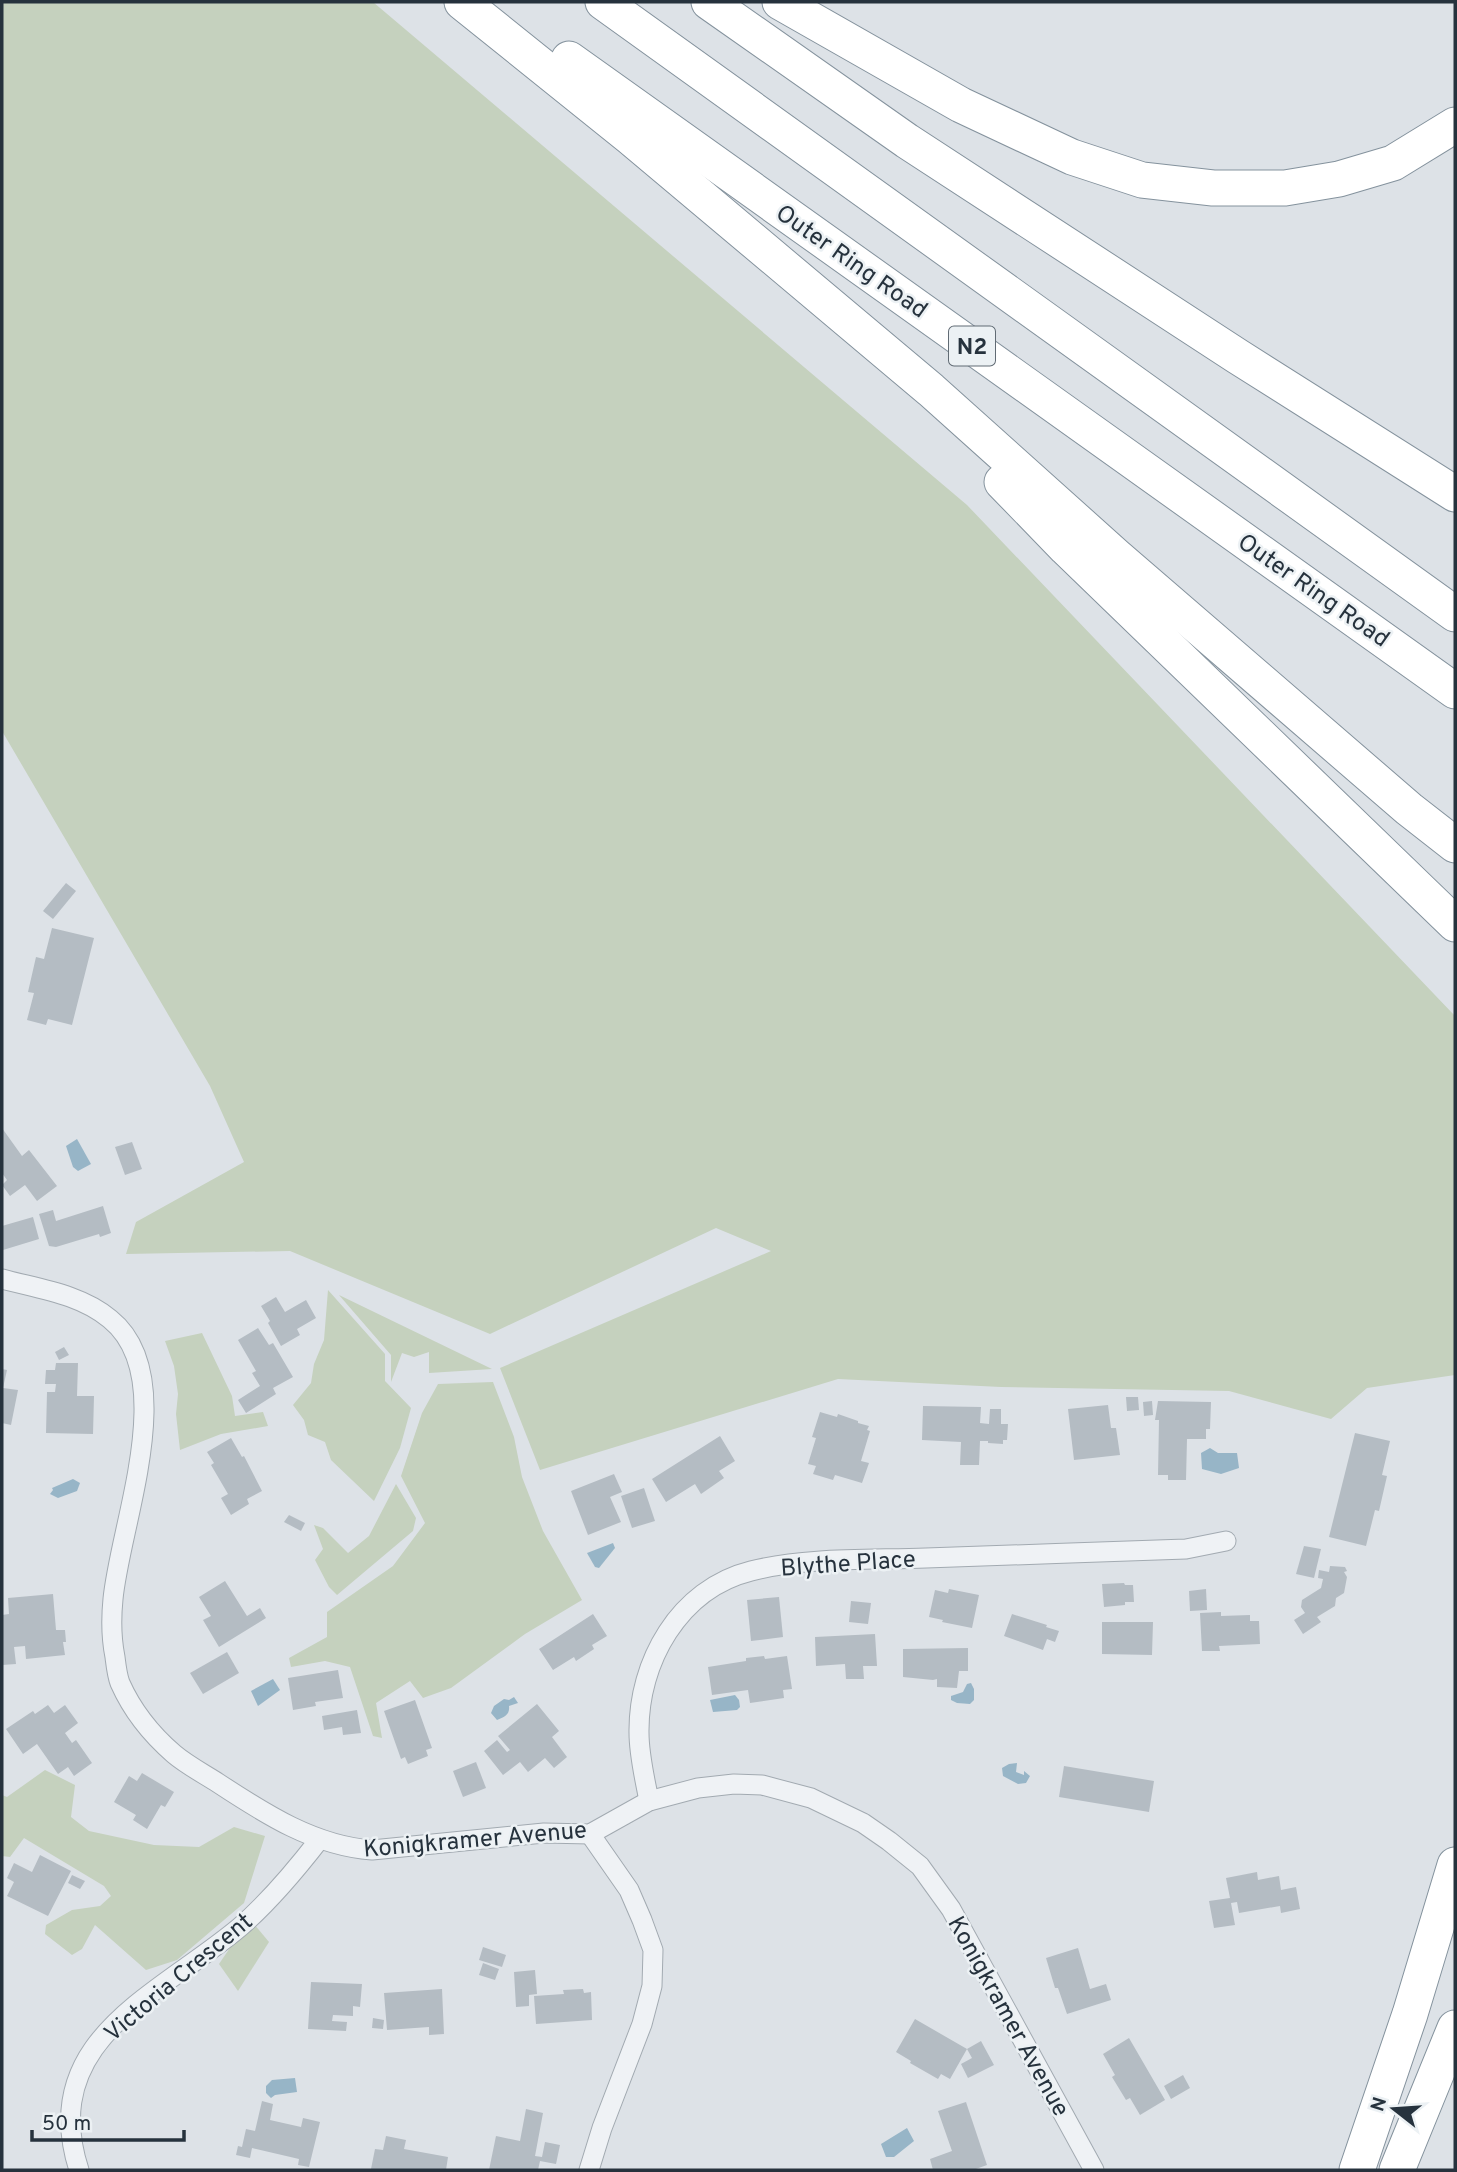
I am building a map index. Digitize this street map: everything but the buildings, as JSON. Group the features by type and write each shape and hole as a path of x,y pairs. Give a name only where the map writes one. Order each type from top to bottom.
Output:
{"highway":[{"path":"462,2 630,137 931,390 1116,556 1455,845"},
{"name":"Outer Ring Road","path":"488,2 1455,691"},
{"name":"N2","path":"603,2 1455,614"},
{"path":"709,2 907,141 1455,494"},
{"path":"780,2 961,105 1072,157 1142,180 1213,188 1285,188 1339,179 1394,163 1455,125"},
{"path":"821,298 1066,548 1455,924"},
{"path":"1357,2170 1410,2014 1455,1864"},
{"path":"1397,2170 1455,2028"}],"street":[{"name":"Konigkramer Avenue","path":"2,1279 86,1303 112,1320 128,1339 138,1363 144,1388 142,1444 113,1597 111,1634 119,1681 124,1691 141,1720 175,1755 248,1802 319,1840 348,1849 372,1850 544,1833 590,1833 649,1801 698,1788 734,1784 762,1785 811,1798 863,1823 919,1866 951,1909 1094,2170"},
{"name":"Blythe Place","path":"649,1801 639,1734 642,1699 650,1666 662,1639 681,1614 716,1585 750,1571 817,1562 1186,1549 1226,1541"},
{"path":"589,2170 602,2128 642,2024 652,1986 653,1950 629,1890 590,1833"},
{"name":"Victoria Crescent","path":"79,2170 70,2129 70,2103 78,2075 90,2053 132,2008 240,1926 284,1884 319,1840"}],"green space":[{"path":"2,2 373,2 967,505 1455,1016 1455,1375 1367,1388 1331,1419 1229,1391 1001,1387 838,1379 540,1470 500,1368 771,1251 716,1228 490,1334 290,1251 126,1254 136,1222 244,1162 210,1086 2,731"},
{"path":"328,1290 385,1354 385,1381 411,1408 400,1448 374,1501 331,1460 325,1442 308,1435 304,1420 293,1405 311,1383 314,1364 324,1340"},
{"path":"339,1295 492,1369 429,1373 429,1352 414,1357 402,1353 391,1382 391,1355"},
{"path":"202,1333 232,1396 235,1416 263,1412 268,1426 221,1434 180,1450 176,1414 178,1394 174,1366 165,1341"},
{"path":"493,1382 514,1437 522,1477 543,1531 582,1600 525,1634 451,1688 423,1698 410,1681 376,1703 382,1738 373,1736 350,1667 325,1661 291,1667 289,1658 327,1637 327,1612 393,1566 425,1523 401,1476 422,1413 438,1384"},
{"path":"396,1484 416,1518 413,1531 337,1595 329,1587 315,1560 323,1549 314,1525 323,1528 348,1553 369,1536"},
{"path":"45,1770 75,1785 71,1817 89,1831 154,1845 199,1847 234,1827 265,1836 244,1903 177,1960 146,1970 95,1925 82,1949 72,1955 45,1934 46,1925 72,1910 100,1906 111,1896 104,1886 24,1838 10,1857 2,1856 2,1795 7,1797"},
{"path":"254,1924 269,1942 238,1991 219,1964 236,1939"}],"water":[{"path":"77,1139 91,1164 78,1171 73,1167 66,1146"},
{"path":"1210,1448 1218,1453 1237,1453 1239,1468 1221,1474 1202,1469 1201,1453"},
{"path":"73,1479 80,1483 77,1491 58,1498 50,1494 52,1488"},
{"path":"613,1543 615,1548 599,1568 595,1567 587,1553"},
{"path":"273,1679 280,1690 258,1706 251,1691"},
{"path":"971,1683 974,1700 970,1704 951,1700 951,1696 963,1692 967,1684"},
{"path":"735,1695 740,1707 737,1710 713,1712 710,1700"},
{"path":"514,1697 518,1703 509,1706 507,1714 497,1720 491,1713 494,1706 504,1699"},
{"path":"1017,1763 1016,1772 1024,1775 1024,1771 1030,1776 1026,1783 1018,1784 1003,1776 1002,1768"},
{"path":"295,2078 297,2092 271,2098 266,2093 266,2086 272,2080"},
{"path":"907,2128 914,2141 894,2157 886,2157 881,2144"}]}
